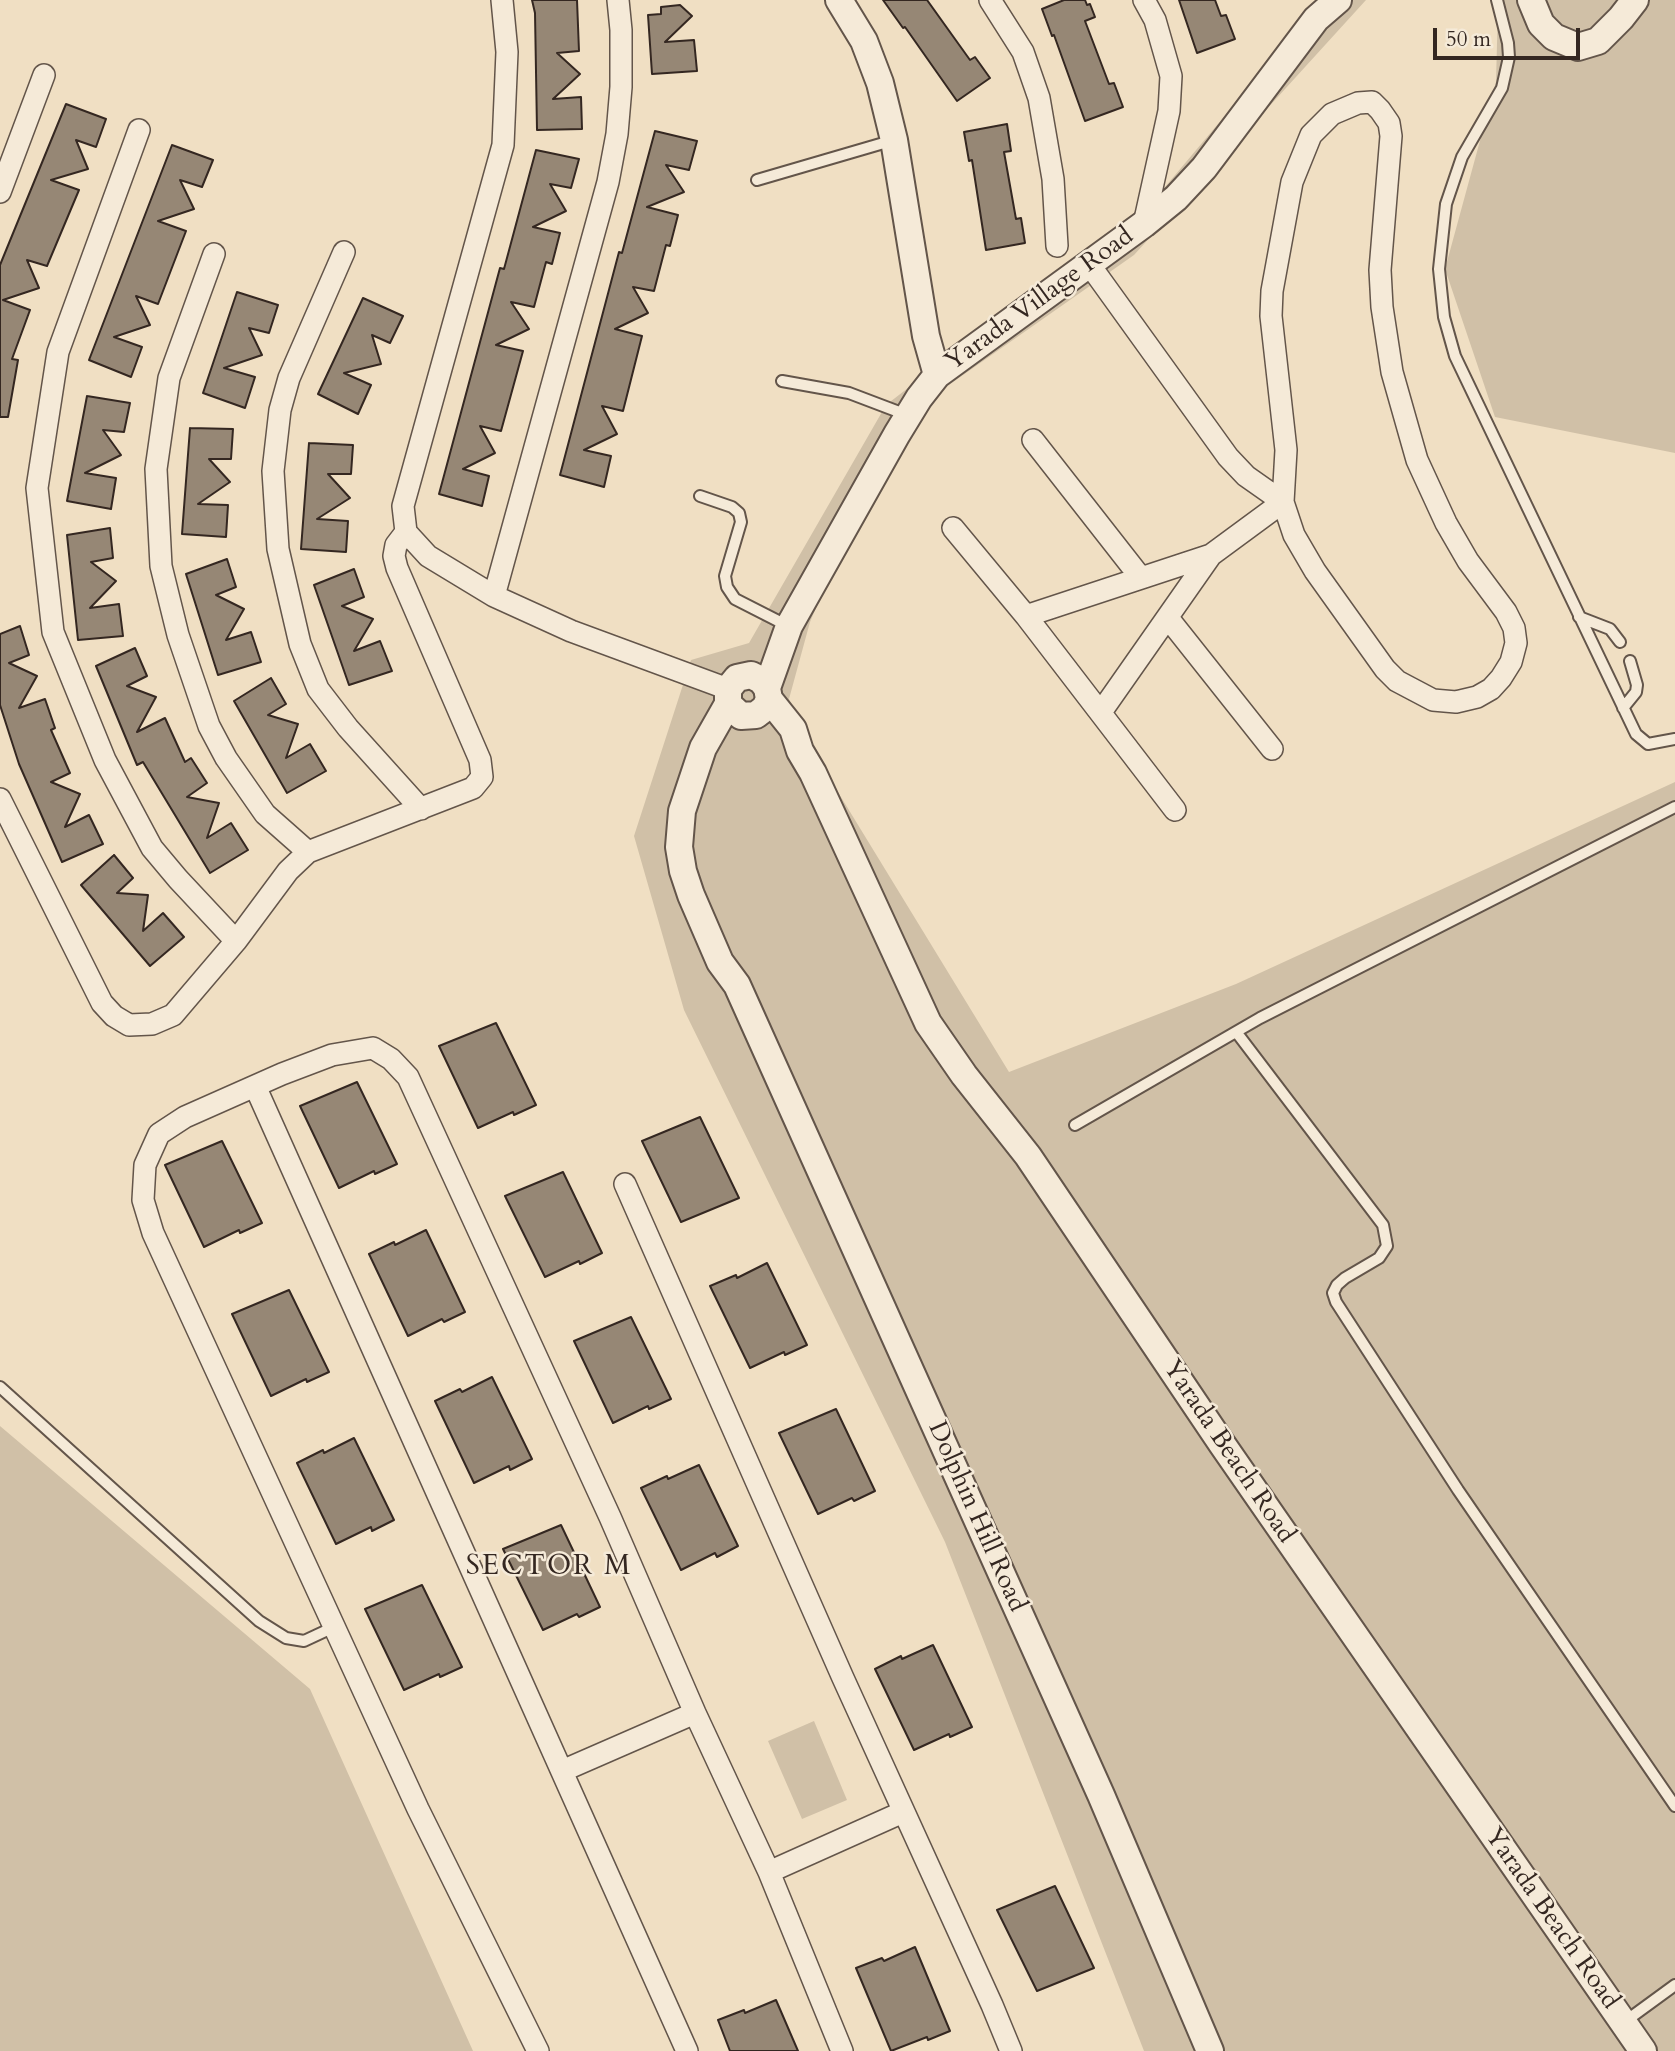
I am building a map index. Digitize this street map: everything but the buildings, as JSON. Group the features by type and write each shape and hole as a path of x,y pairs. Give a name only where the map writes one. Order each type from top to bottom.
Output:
{"street":[{"path":"502,0 508,52 503,145 403,506 406,532 428,556 494,596 571,631 749,698"},
{"path":"494,596 608,183 617,134 621,87 618,0"},
{"path":"839,0 864,41 880,83 894,140 926,336 937,375"},
{"path":"990,0 1023,52 1039,98 1053,179 1057,246"},
{"path":"1144,0 1155,20 1171,76 1169,111 1144,224"},
{"name":"Yarada Village Road","path":"749,698 908,416 937,375 1176,198 1204,169 1316,19 1338,0"},
{"path":"1531,0 1541,24 1554,37 1578,47 1598,41 1635,0"},
{"path":"0,192 44,75"},
{"path":"1089,264 1228,457 1246,476 1283,502 1294,535 1315,571 1385,669 1397,681 1433,700 1456,702 1477,697 1491,689 1511,662 1516,643 1514,628 1506,612 1468,561 1446,523 1417,460 1392,372 1382,307 1380,271 1391,136 1389,122 1372,102 1343,108 1311,135 1292,182 1272,291 1271,316 1286,450 1283,502"},
{"path":"139,130 58,352 37,488 47,580 54,632 105,760 152,848 236,941"},
{"path":"344,252 289,378 280,410 273,471 278,549 300,644 318,689 348,728 421,809"},
{"path":"214,254 169,378 156,469 161,566 178,635 209,726 226,758 265,814 308,852"},
{"path":"1033,440 1141,578"},
{"path":"1026,616 1211,555 1283,502"},
{"path":"953,528 1026,616 1175,810"},
{"path":"0,799 102,1003 114,1016 129,1025 152,1024 173,1015 236,941 288,871 308,852 473,789 482,777 480,761 397,568 394,556 396,545 406,532"},
{"path":"1101,712 1211,555"},
{"path":"1168,618 1272,749"},
{"name":"Yarada Beach Road","path":"749,698 793,729 800,751 813,773 928,1023 964,1075 1028,1156 1222,1444 1643,2051"},
{"name":"Dolphin Hill Road","path":"749,698 709,780 698,820 695,845 700,877 733,955 737,985 1101,1795 1210,2051"},
{"path":"538,2051 418,1809 153,1234 143,1200 145,1165 159,1134 185,1117 332,1055 373,1048 391,1059 408,1077 769,1872 842,2051"},
{"path":"255,1086 687,2051"},
{"path":"625,1184 1011,2051"},
{"path":"562,1771 695,1713"},
{"path":"769,1872 903,1812"}],"lane":[{"path":"1497,0 1509,57 1502,88 1462,157 1446,204 1439,270 1444,317 1455,356 1623,708 1640,739 1654,744 1675,739"},
{"path":"757,180 894,140"},
{"path":"782,381 849,393 908,416"},
{"path":"700,496 732,507 739,513 741,522 725,576 727,587 735,599 788,629"},
{"path":"1579,617 1610,629 1620,642"},
{"path":"1623,708 1636,692 1637,685 1630,661"},
{"path":"1075,1125 1260,1018 1675,807"},
{"path":"1237,1033 1383,1225 1387,1246 1379,1258 1337,1285 1334,1293 1336,1302 1451,1479 1675,1806"},
{"path":"0,1387 260,1620 286,1638 304,1641 334,1627"},
{"path":"1623,2023 1673,1990"}],"shaded area":[{"path":"1322,0 1366,0 1134,255 946,387 872,477 810,622 789,699 811,748 1009,1072 1236,984 1675,782 1675,2051 1144,2051 945,1542 684,1010 634,836 691,660 749,643 886,405 1160,193"},
{"path":"1496,0 1675,0 1675,453 1495,417 1445,269 1496,82"},
{"path":"0,1426 310,1689 473,2051 0,2051"},
{"path":"814,1721 847,1800 802,1819 768,1741"}],"district":[{"name":"SECTOR M","path":"549,1568"}]}
